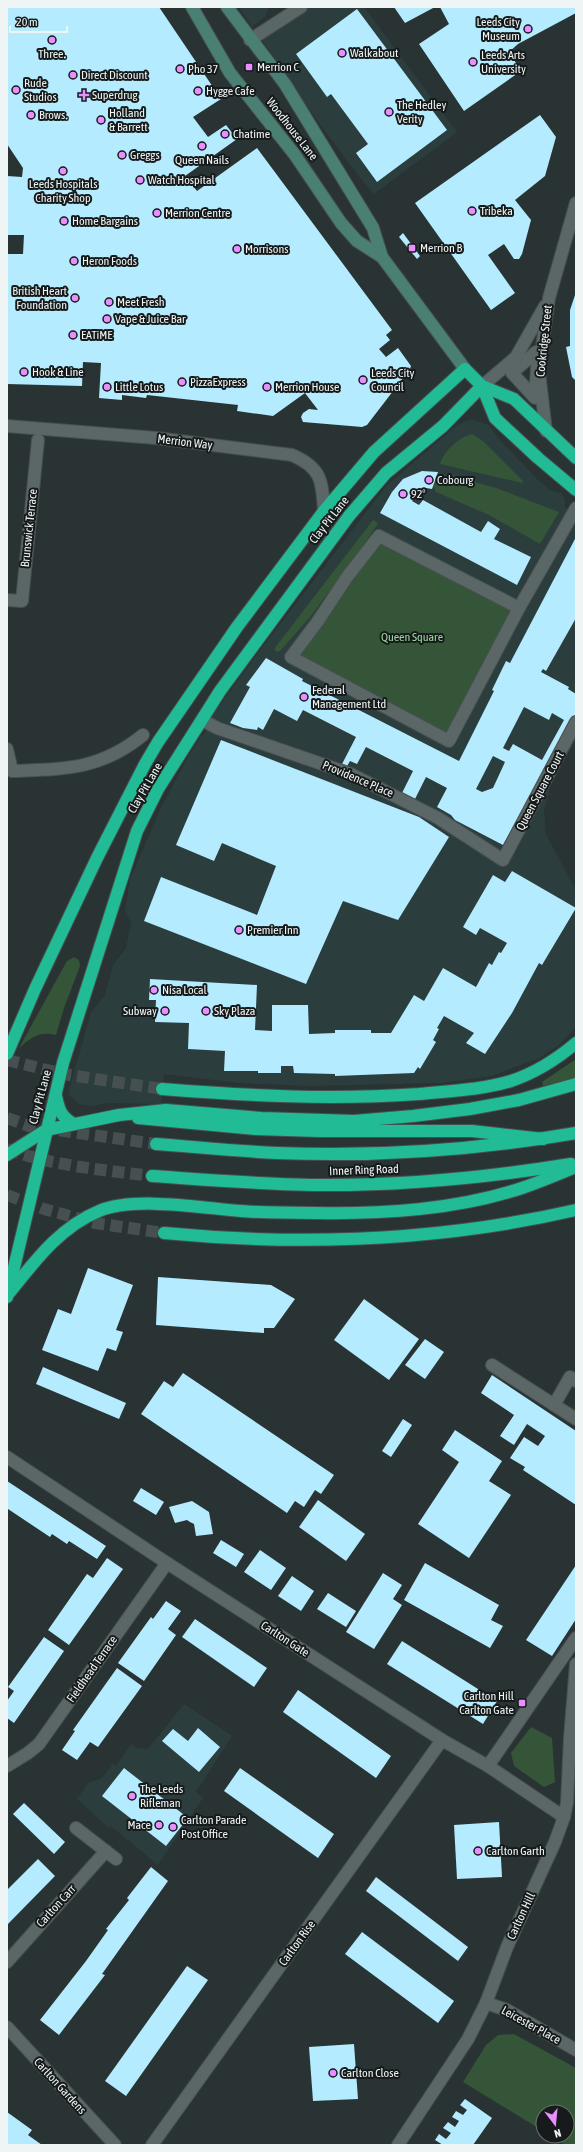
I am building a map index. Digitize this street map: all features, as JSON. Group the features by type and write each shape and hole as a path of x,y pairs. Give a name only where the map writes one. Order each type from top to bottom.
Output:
{"highway":[{"name":"Woodhouse Lane","path":"464,369 482,386 514,399 576,458"},
{"name":"Clay Pit Lane","path":"7,1054 97,858 145,764 237,627 324,511 374,452 464,369"},
{"name":"Woodhouse Lane","path":"482,386 495,418 538,458 576,490"},
{"name":"Clay Pit Lane","path":"7,1295 65,1056 137,831 158,789 220,691 317,558 374,486 386,473 443,426 482,386"},
{"path":"162,1089 264,1097 361,1098 462,1090 512,1081 555,1060 576,1043"},
{"path":"7,1156 46,1130 119,1116 166,1110 261,1118 354,1121 470,1109 519,1100 576,1084"},
{"path":"56,1095 58,1110 62,1117 72,1124"},
{"path":"119,1116 256,1129 319,1131 472,1131 543,1139"},
{"name":"Inner Ring Road","path":"156,1144 277,1153 398,1153 469,1148 543,1139 576,1133"},
{"name":"Inner Ring Road","path":"152,1176 240,1182 335,1185 405,1182 515,1173 576,1163"},
{"path":"7,1295 40,1255 56,1239 99,1211 128,1204 308,1213 390,1212 458,1204 521,1188 576,1167"},
{"path":"164,1233 258,1240 390,1238 512,1222 576,1210"}],"street":[{"name":"Woodhouse Lane","path":"192,7 230,74 295,155 341,223 357,241 382,257"},
{"name":"Woodhouse Lane","path":"227,7 250,40 285,84 372,228 382,257 464,369"},
{"path":"250,40 301,7"},
{"name":"Cookridge Street","path":"546,431 539,372 549,298 576,203"},
{"name":"Cookridge Street","path":"482,386 516,357 549,298"},
{"name":"Merrion Way","path":"7,426 156,438 292,455 304,460 320,477 324,511"},
{"name":"Brunswick Terrace","path":"7,600 22,601 38,440"},
{"path":"519,608 379,536 347,577 318,621 291,657 449,741 519,608 576,508"},
{"name":"Providence Place","path":"202,720 214,727 351,774 438,818 503,860"},
{"name":"Queen Square Court","path":"503,860 576,722"},
{"path":"7,749 10,776 64,769 100,762 130,746 143,735"},
{"path":"492,1365 576,1419"},
{"path":"554,1405 570,1377 576,1380"},
{"name":"Carlton Gate","path":"7,1457 167,1563 442,1740 488,1766 564,1817"},
{"name":"Fieldhead Terrace","path":"7,1766 39,1744 167,1563"},
{"path":"488,1766 576,1638"},
{"name":"Carlton Hill","path":"398,2145 468,2039 486,2003 507,1946 555,1842 564,1817 567,1803 575,1703 576,1664"},
{"name":"Carlton Rise","path":"152,2145 442,1740"},
{"path":"76,1828 116,1858"},
{"name":"Carlton Carr","path":"7,1962 106,1851"},
{"name":"Leicester Place","path":"486,2003 507,2010 576,2050"},
{"name":"Carlton Gardens","path":"7,2027 115,2145"}],"shaded area":[{"path":"239,7 269,7 265,17 252,27"},
{"path":"304,7 364,7 457,132 374,194 357,174 280,70 263,41 264,37"},
{"path":"471,419 489,425 498,438 535,477 550,490 561,493 565,499 565,507 576,513 576,739 551,785 544,810 546,834 576,890 576,1027 559,1045 539,1058 492,1076 441,1083 309,1086 239,1083 164,1074 161,1104 109,1103 92,1106 79,1104 68,1094 91,1012 105,995 113,965 126,948 131,923 125,911 130,879 160,810 185,762 200,737 205,733 212,716 254,658 386,486 457,425"},
{"path":"184,1704 232,1736 196,1792 203,1798 158,1865 111,1826 109,1828 77,1799 88,1783 102,1778 113,1764 116,1766 131,1744 137,1748 148,1749"}],"green space":[{"path":"472,434 483,441 523,481 522,483 440,464 444,455 452,446 462,438"},
{"path":"451,475 496,488 559,512 540,544 489,515 436,492 433,486 437,476"},
{"path":"373,520 378,523 369,537 311,616 280,651 277,652 274,649"},
{"name":"Queen Square","path":"379,536 519,608 449,741 291,657"},
{"path":"74,957 79,960 80,966 64,1008 56,1035 40,1034 19,1048 67,961"},
{"path":"576,1059 576,1078 543,1086 542,1082"},
{"path":"531,1727 552,1738 555,1782 544,1787 514,1766 511,1753"},
{"path":"514,2034 576,2068 576,2145 563,2144 575,2144 575,2104 535,2104 535,2126 463,2082 486,2045 498,2035"}],"building":[{"name":"Merrion Centre","path":"7,7 159,7 221,99 193,117 208,137 226,125 237,139 185,176 197,191 257,148 392,330 386,335 390,340 379,349 386,357 398,348 411,366 367,425 362,427 303,422 301,417 303,413 309,409 318,410 305,393 273,416 237,411 238,405 147,395 146,398 122,395 122,400 99,398 101,363 83,362 82,386 7,384 7,254 23,254 24,235 7,235 7,176 22,177 23,168 7,144"},
{"path":"394,7 435,7 405,23"},
{"name":"Leeds Arts University","path":"440,7 576,7 576,13 518,44 509,52 521,71 464,111 419,44 449,24"},
{"name":"The Hedley Verity","path":"357,9 447,130 377,182 356,153 368,144 331,94 327,97 296,54"},
{"name":"Tribeka","path":"540,115 556,137 545,176 515,200 531,220 522,254 519,259 514,259 504,244 488,255 515,293 491,310 415,203"},
{"path":"403,233 420,256 417,259 399,237"},
{"path":"576,292 576,381 572,377 566,347 570,346 570,310"},
{"path":"422,471 438,472 432,489 426,488 419,491 412,501 419,505 423,500 481,532 488,521 500,529 494,539 531,557 517,585 380,513 392,492 403,479"},
{"path":"576,537 576,618 546,671 543,669 541,672 569,687 568,689 576,694 576,715 503,845 455,820 451,815 437,807 447,788 426,777 415,799 402,793 413,771 366,747 357,764 350,761 346,768 341,766 356,737 303,710 297,721 274,709 263,730 258,727 257,730 243,728 230,723 250,687 246,685 266,658 303,679 302,681 459,761 494,691 492,690 506,661 510,663","holes":["524,707 549,720 552,713 564,720 542,760 513,744 509,751 503,748","493,756 505,762 493,788 482,792 476,789"]},
{"path":"221,740 419,817 449,837 398,920 343,901 306,984 144,921 161,877 257,915 276,866 222,843 214,861 176,845"},
{"path":"512,871 576,908 542,965 539,963 512,1013 485,1054 466,1043 474,1033 444,1016 437,1028 439,1029 433,1040 436,1042 420,1069 418,1067 414,1073 335,1076 335,1074 294,1073 293,1066 281,1066 281,1073 224,1071 225,1051 188,1049 189,1023 155,1022 156,1000 149,1000 150,979 257,985 255,1030 272,1031 272,1005 308,1005 309,1034 335,1033 335,1030 371,1030 371,1033 391,1033 414,995 424,1001 443,968 476,987 489,963 492,965 499,952 501,953 507,943 480,928 476,935 463,927 493,875 505,882"},
{"path":"88,1268 133,1285 116,1330 123,1332 116,1351 107,1348 98,1371 42,1350 58,1309 71,1314"},
{"path":"158,1277 271,1285 295,1299 274,1328 264,1328 264,1333 156,1325"},
{"path":"364,1299 419,1339 389,1380 334,1340"},
{"path":"425,1339 444,1352 425,1379 405,1365"},
{"path":"43,1367 126,1403 119,1419 36,1384"},
{"path":"183,1373 334,1475 321,1494 315,1490 304,1507 295,1501 287,1513 141,1414 164,1381 173,1387"},
{"path":"492,1375 576,1431 576,1505 523,1470 525,1467 510,1458 524,1437 538,1446 545,1436 527,1424 514,1445 500,1436 514,1415 481,1393"},
{"path":"403,1419 412,1425 391,1457 382,1451"},
{"path":"455,1430 502,1461 489,1481 511,1495 469,1558 418,1524 459,1462 442,1450"},
{"path":"7,1481 106,1546 97,1559 69,1541 67,1544 52,1534 50,1537 8,1509 7,1512"},
{"path":"141,1488 164,1502 156,1515 133,1501"},
{"path":"318,1500 365,1534 346,1561 299,1527"},
{"path":"192,1501 209,1512 213,1534 196,1536 194,1524 187,1520 175,1523 169,1507"},
{"path":"221,1540 244,1554 236,1567 213,1553"},
{"path":"260,1550 286,1568 271,1590 244,1572"},
{"path":"107,1558 123,1569 69,1645 48,1630 87,1574 93,1578"},
{"path":"425,1563 499,1605 491,1620 503,1626 490,1648 404,1600"},
{"path":"576,1565 576,1619 552,1656 526,1640"},
{"path":"383,1573 402,1585 393,1599 402,1605 374,1649 346,1632"},
{"path":"292,1576 314,1591 301,1611 278,1596"},
{"path":"328,1593 356,1611 346,1627 317,1609"},
{"path":"166,1601 181,1611 168,1629 176,1635 144,1681 118,1663 151,1617 153,1619"},
{"path":"195,1619 267,1668 254,1687 182,1637"},
{"path":"44,1637 64,1651 14,1723 7,1718 7,1701 14,1691 8,1687"},
{"path":"402,1641 497,1701 483,1724 387,1664"},
{"path":"117,1668 142,1686 98,1747 90,1742 77,1760 62,1750 75,1731 73,1730"},
{"path":"298,1690 391,1756 376,1778 283,1712"},
{"path":"198,1728 220,1747 199,1772 162,1741 173,1729 188,1741"},
{"path":"124,1768 188,1818 166,1846 102,1796"},
{"path":"240,1768 334,1834 318,1858 224,1791"},
{"path":"24,1803 65,1842 54,1854 13,1814"},
{"name":"Carlton Garth","path":"499,1822 502,1877 457,1879 454,1825"},
{"path":"38,1859 55,1876 7,1925 7,1890"},
{"path":"151,1867 168,1881 102,1974 105,1975 59,2035 40,2020 86,1961 108,1930 106,1929 129,1900 127,1898"},
{"path":"376,1877 468,1947 458,1961 366,1891"},
{"path":"362,1932 454,2001 438,2023 345,1954"},
{"path":"187,1966 208,1980 126,2096 105,2081"},
{"name":"Carlton Close","path":"354,2044 358,2099 313,2101 309,2047"},
{"path":"465,2099 492,2118 473,2145 443,2145 435,2140 439,2134 446,2139 451,2133 443,2128 448,2122 455,2127 459,2121 452,2117 456,2111 463,2115 467,2110 460,2105"},
{"path":"7,2112 32,2130 28,2135 42,2145 7,2145"}],"tunnel":[{"path":"7,1060 63,1074 162,1089"},
{"path":"7,1118 29,1126 156,1144"},
{"path":"7,1149 42,1160 152,1176"},
{"path":"7,1195 44,1209 95,1223 164,1233"}],"place":[{"name":"Leeds City Museum","path":"528,29"},
{"name":"Three.","path":"52,40"},
{"name":"Walkabout","path":"342,53"},
{"name":"Leeds Arts University","path":"473,62"},
{"name":"Merrion C","path":"249,67"},
{"name":"Pho 37","path":"180,69"},
{"name":"Direct Discount","path":"73,75"},
{"name":"Rude Studios","path":"16,90"},
{"name":"Hygge Cafe","path":"198,91"},
{"name":"Superdrug","path":"84,95"},
{"name":"The Hedley Verity","path":"389,112"},
{"name":"Brows.","path":"31,115"},
{"name":"Holland & Barrett","path":"101,120"},
{"name":"Chatime","path":"225,134"},
{"name":"Queen Nails","path":"202,146"},
{"name":"Greggs","path":"122,155"},
{"name":"Leeds Hospitals Charity Shop","path":"63,171"},
{"name":"Watch Hospital","path":"140,180"},
{"name":"Tribeka","path":"472,211"},
{"name":"Merrion Centre","path":"157,213"},
{"name":"Home Bargains","path":"64,221"},
{"name":"Merrion B","path":"412,248"},
{"name":"Morrisons","path":"237,249"},
{"name":"Heron Foods","path":"74,261"},
{"name":"British Heart Foundation","path":"75,298"},
{"name":"Meet Fresh","path":"109,302"},
{"name":"Vape & Juice Bar","path":"107,319"},
{"name":"EATiME","path":"73,335"},
{"name":"Hook & Line","path":"24,372"},
{"name":"Leeds City Council","path":"363,380"},
{"name":"PizzaExpress","path":"182,382"},
{"name":"Little Lotus","path":"107,387"},
{"name":"Merrion House","path":"267,387"},
{"name":"Cobourg","path":"429,480"},
{"name":"92°","path":"403,494"},
{"name":"Federal Management Ltd","path":"304,697"},
{"name":"Premier Inn","path":"239,930"},
{"name":"Nisa Local","path":"154,990"},
{"name":"Subway","path":"165,1011"},
{"name":"Sky Plaza","path":"206,1011"},
{"name":"Carlton Hill Carlton Gate","path":"522,1703"},
{"name":"The Leeds Rifleman","path":"132,1796"},
{"name":"Mace","path":"159,1825"},
{"name":"Carlton Parade Post Office","path":"173,1827"},
{"name":"Carlton Garth","path":"478,1851"},
{"name":"Carlton Close","path":"333,2073"}]}
